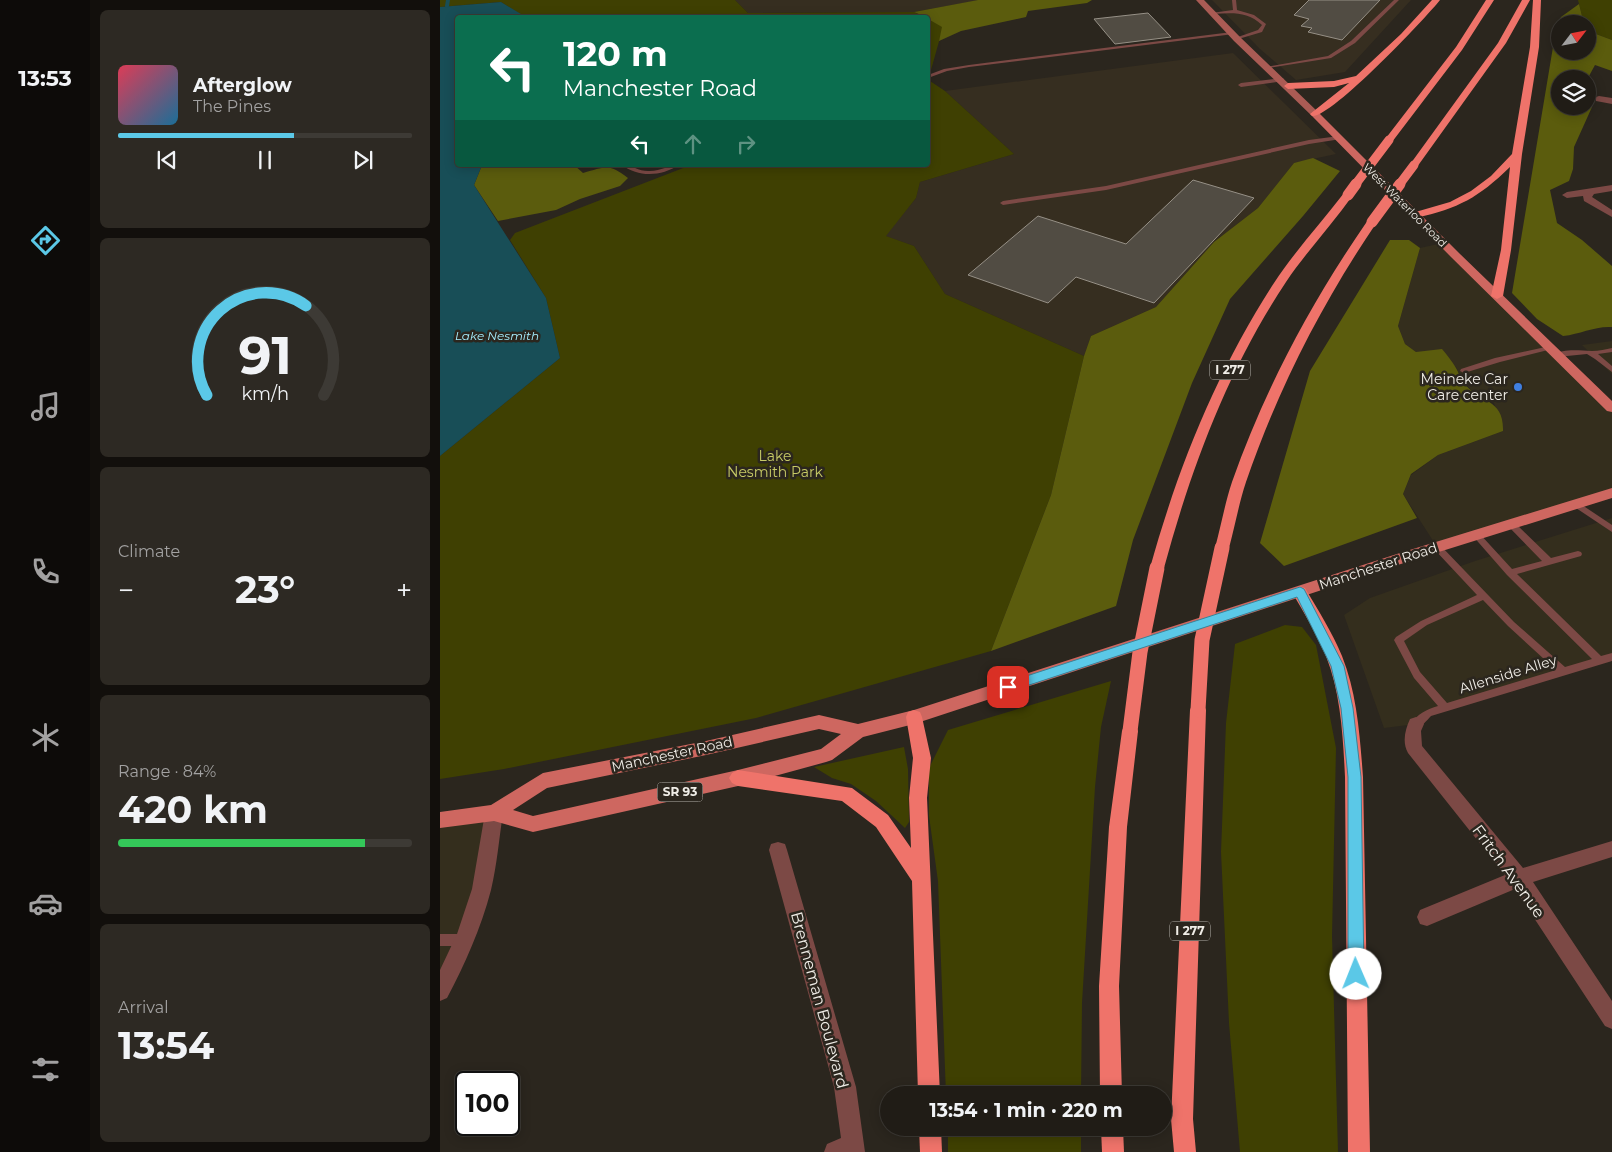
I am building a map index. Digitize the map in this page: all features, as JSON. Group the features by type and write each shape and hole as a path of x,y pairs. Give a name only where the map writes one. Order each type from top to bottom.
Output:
{"highway":[{"path":"1315,114 1337,98 1404,36 1436,0"},
{"name":"I 277","path":"1112,1086 1109,986 1118,827 1140,652 1169,520 1209,412 1249,332 1282,280 1459,48 1482,16 1490,0"},
{"name":"I 277","path":"1185,1152 1182,1119 1202,640 1222,548 1239,483 1274,394 1309,322 1346,260 1502,42 1526,0"},
{"path":"1497,296 1506,250 1525,96 1534,55 1538,19 1537,0"},
{"path":"1285,83 1334,84 1347,81 1365,72"},
{"path":"1416,215 1450,207 1465,200 1489,184 1517,153"},
{"path":"1300,592 1338,666 1352,742 1359,1152"},
{"path":"914,717 922,758 918,798 929,1086"},
{"path":"738,778 846,794 882,821 921,880"},
{"path":"930,1136 931,1152"},
{"path":"1112,1136 1113,1152"}],"main road":[{"name":"West Waterloo Road","path":"1200,0 1234,36 1285,83 1497,296 1612,408"},
{"name":"Manchester Road","path":"440,820 494,813 533,824 738,778 826,755 858,731 914,717 1438,547 1612,493"},
{"name":"Manchester Road","path":"494,813 543,781 706,748 819,722 858,731"}],"street":[{"path":"1599,99 1612,101"},
{"path":"1567,195 1612,188"},
{"path":"1589,193 1588,199 1612,214"},
{"name":"Fritch Avenue","path":"1416,724 1413,731 1414,748 1518,878 1612,1019"},
{"path":"440,991 463,940 485,874 494,813"},
{"name":"Brenneman Boulevard","path":"778,850 845,1087 848,1149"},
{"path":"1427,916 1518,878 1612,850"}],"lane":[{"path":"1234,0 1235,11"},
{"path":"1268,67 1329,58 1353,42 1397,0"},
{"path":"930,76 946,70 969,66 1234,36 1260,31 1264,25 1255,16 1235,11 1213,13"},
{"path":"1241,86 1285,83"},
{"path":"1003,203 1106,188 1309,142 1339,138"},
{"path":"629,167 640,173 647,174 670,167"},
{"path":"1464,371 1498,360 1554,351 1586,351 1593,353 1612,350"},
{"path":"1593,353 1612,370"},
{"path":"1576,504 1612,529"},
{"path":"1511,524 1549,562"},
{"path":"1476,535 1510,573 1600,661"},
{"path":"1438,547 1511,624 1564,672"},
{"path":"1510,573 1578,554"},
{"path":"1445,708 1417,675 1399,640 1424,623 1483,596"},
{"name":"Allenside Alley","path":"1416,724 1428,713 1612,657"},
{"path":"440,940 463,940"}],"shaded area":[{"path":"735,0 980,0 914,12 748,13"},
{"path":"978,0 1092,0 1087,3 1028,11 1026,17 961,31 939,41 942,27 930,20 930,15 921,15 914,12"},
{"path":"1212,0 1411,0 1345,72 1296,80 1260,49"},
{"path":"1579,4 1582,15 1564,15"},
{"path":"1596,34 1612,40 1612,71 1595,65 1592,70 1551,70 1551,115 1588,115 1574,147 1573,169 1569,181 1550,190 1557,223 1582,240 1612,266 1612,327 1563,336 1537,319 1512,293 1551,59 1596,60"},
{"path":"1233,53 1336,154 1294,163 1258,208 1214,242 1156,307 1091,336 1084,356 945,294 914,246 885,236 916,198 920,182 1014,154 945,91"},
{"path":"1313,158 1340,171 1230,299 1192,383 1133,540 1116,606 991,651 1051,495 1084,356 1091,336 1156,307 1214,242 1258,208 1294,163"},
{"path":"481,167 576,167 583,173 611,168 628,178 620,186 580,199 556,210 498,221 474,185"},
{"path":"1390,240 1409,240 1420,248 1398,326 1405,344 1416,352 1442,349 1454,365 1463,382 1490,402 1500,413 1503,431 1438,455 1411,474 1403,494 1417,518 1284,566 1260,543 1310,371"},
{"path":"1443,243 1612,408 1612,493 1437,547 1403,494 1411,475 1438,455 1503,431 1494,403 1476,395 1463,381 1456,367 1416,352 1405,344 1398,326 1420,248"},
{"path":"1612,341 1612,374 1582,345"},
{"path":"1612,518 1612,658 1428,713 1416,724 1384,728 1344,615 1370,598 1475,561"},
{"path":"494,813 485,874 440,991 440,820"}],"green space":[{"path":"440,0 735,0 748,13 914,12 920,15 521,15 501,2 440,7"},
{"path":"1578,0 1612,0 1612,40 1596,34 1596,15 1582,15"},
{"path":"930,20 943,27 930,70"},
{"name":"Lake Nesmith Park","path":"930,81 945,91 1014,154 920,182 916,198 886,236 914,246 945,294 1084,356 1051,495 991,651 756,718 504,769 440,779 440,456 560,358 546,298 510,240 515,233 686,167 930,167"},
{"path":"1285,625 1302,627 1316,645 1336,748 1332,936 1338,1152 1240,1152 1229,1023 1221,852 1226,723 1235,644"},
{"path":"1111,681 1101,727 1095,787 1082,1003 1081,1086 946,1086 938,881 929,816 929,768 948,730"},
{"path":"904,747 908,769 909,822 905,828 876,801 851,784 832,778 814,767"},
{"path":"948,1136 1081,1136 1081,1152 948,1152"}],"water":[{"name":"Lake Nesmith","path":"501,2 523,15 455,15 455,167 481,167 474,185 546,298 560,358 440,456 440,7"}],"building":[{"path":"1309,0 1380,0 1342,40 1308,32 1312,28 1301,26 1309,19 1294,15"},
{"path":"1148,13 1171,37 1115,44 1094,19"},
{"path":"1193,180 1254,198 1154,303 1076,277 1048,303 968,275 1038,216 1126,244"}],"waterway":[{"path":"447,6 448,0"}],"place":[{"name":"Meineke Car Care center","path":"1518,387"}],"route":[{"path":"1008,687 1300,592 1338,666 1352,742 1356,974"}]}
